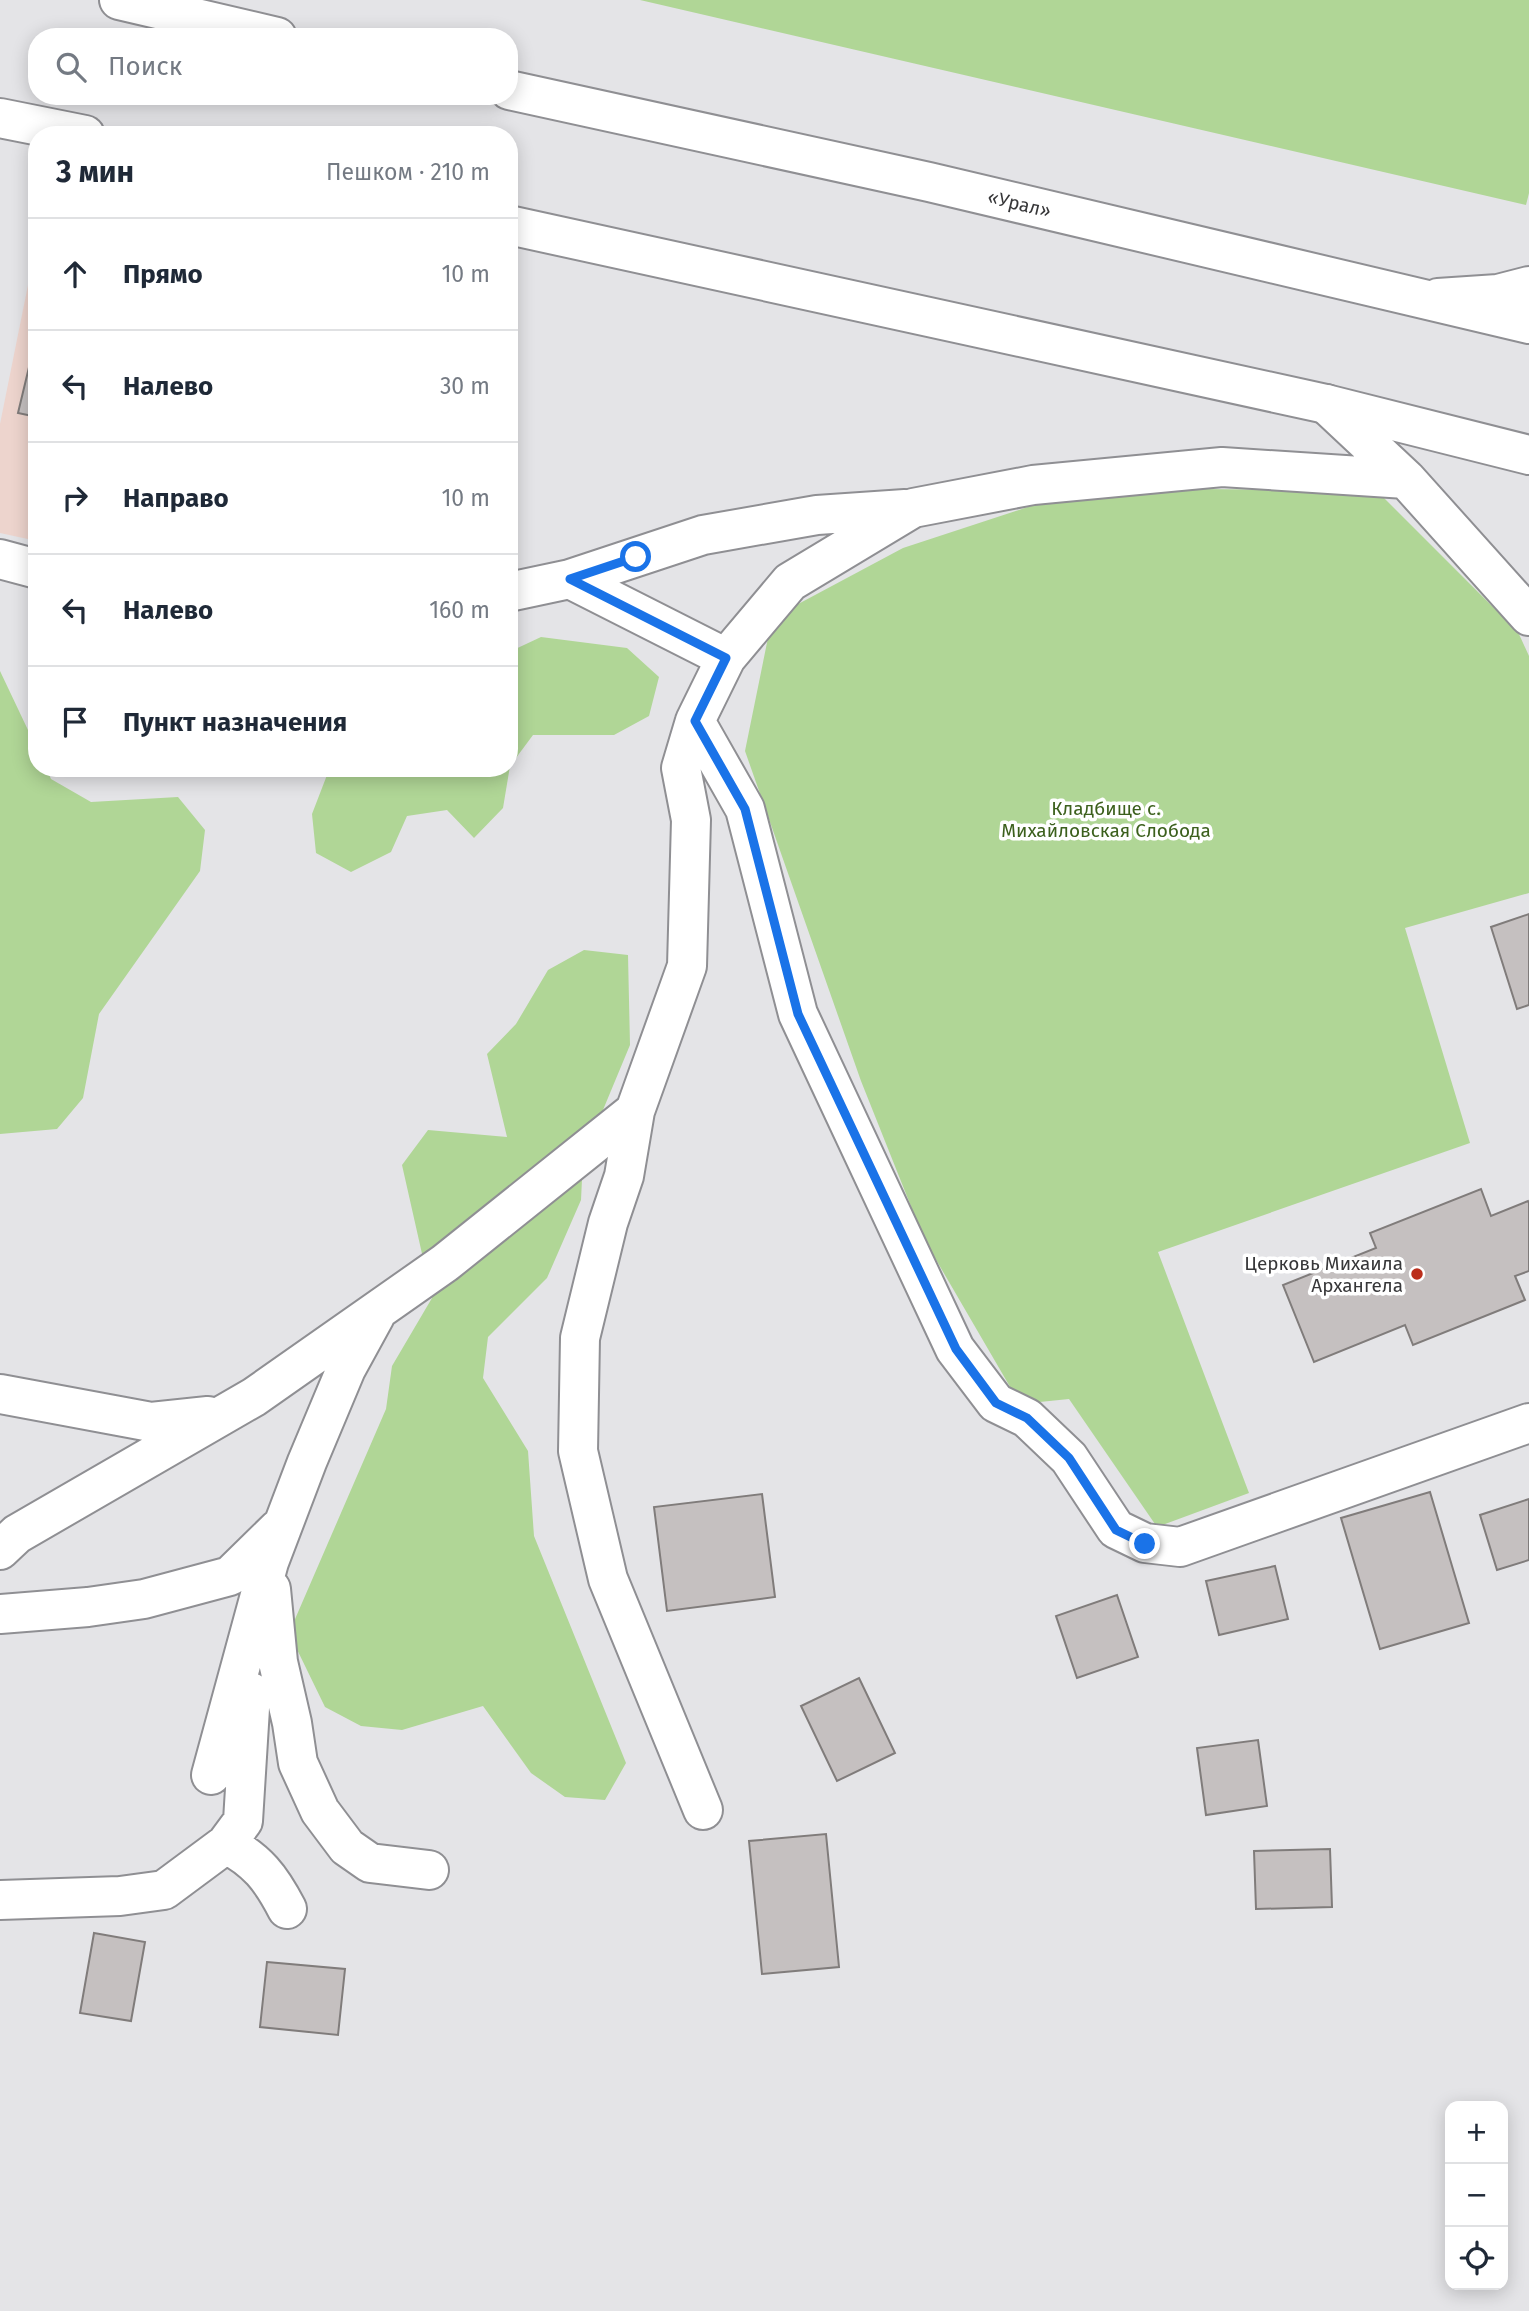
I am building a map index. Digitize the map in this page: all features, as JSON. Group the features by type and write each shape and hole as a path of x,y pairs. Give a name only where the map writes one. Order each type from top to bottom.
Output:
{"main road":[{"path":"119,0 239,28"},
{"name":"«Урал»","path":"518,92 929,182 1529,324"},
{"path":"0,118 40,126"},
{"path":"518,227 1326,404 1529,455"},
{"path":"1424,299 1498,295 1529,286"},
{"path":"1326,404 1406,479 1529,616"},
{"path":"518,590 570,579 704,535 817,515 913,508 1033,485 1222,467 1406,479"},
{"path":"703,1810 608,1579 578,1451 580,1338 608,1223 624,1176 635,1111 687,966 691,820 681,768 695,721 726,658 790,582 913,508"},
{"path":"0,559 28,567"},
{"path":"570,579 726,658"},
{"path":"695,721 745,809 798,1014 956,1349 996,1403 1027,1418 1069,1458 1116,1530 1145,1544 1180,1547 1529,1423"},
{"path":"0,1550 17,1534 254,1397 445,1263 635,1111"},
{"path":"211,1775 269,1562 346,1369 380,1308"},
{"path":"0,1394 151,1422 224,1414"},
{"path":"0,1614 88,1607 144,1599 230,1576 284,1522"},
{"path":"269,1562 278,1662 298,1763 320,1811 347,1847 370,1863 429,1870"},
{"path":"0,1900 120,1896 164,1890 226,1844 243,1821 254,1620"},
{"path":"226,1844 247,1855 274,1882 287,1909"}],"shaded area":[{"path":"28,285 28,539 0,533 0,424"}],"green space":[{"path":"640,0 1529,0 1529,193 1526,205"},
{"name":"Кладбище с. Михайловская Слобода","path":"1201,489 1377,491 1518,632 1529,656 1529,893 1405,928 1470,1143 1158,1252 1249,1493 1157,1527 1069,1399 1020,1404 924,1239 861,1081 745,751 772,618 903,548 1040,503"},
{"path":"541,637 627,648 659,677 649,716 614,735 533,735 518,755 518,648"},
{"path":"0,671 28,730 28,777 50,777 91,802 178,797 205,830 200,871 99,1014 83,1098 57,1129 0,1134"},
{"path":"326,777 508,777 503,808 474,838 447,810 407,816 391,852 351,872 316,853 312,814"},
{"path":"584,950 628,955 630,1045 583,1158 581,1200 547,1278 488,1337 483,1378 528,1451 534,1536 626,1763 605,1800 565,1797 531,1773 483,1706 402,1730 361,1726 325,1707 289,1633 386,1409 392,1366 432,1298 402,1165 428,1130 507,1137 487,1054 516,1024 548,970"}],"building":[{"path":"28,371 28,415 18,413"},
{"path":"1529,914 1529,1005 1517,1009 1491,927"},
{"name":"Церковь Михаила Архангела","path":"1481,1189 1491,1216 1528,1201 1529,1203 1529,1271 1515,1276 1525,1300 1413,1345 1405,1325 1314,1362 1283,1285 1376,1248 1370,1233"},
{"path":"1430,1492 1469,1623 1380,1649 1341,1518"},
{"path":"762,1494 775,1597 667,1611 654,1507"},
{"path":"1529,1499 1529,1560 1497,1570 1480,1515"},
{"path":"1275,1566 1288,1619 1219,1635 1206,1581"},
{"path":"1117,1595 1138,1657 1077,1678 1056,1616"},
{"path":"859,1678 895,1753 837,1781 801,1706"},
{"path":"1258,1740 1267,1806 1206,1815 1197,1748"},
{"path":"826,1834 839,1967 762,1974 749,1841"},
{"path":"1330,1849 1332,1907 1256,1909 1254,1851"},
{"path":"94,1933 145,1942 131,2021 80,2013"},
{"path":"267,1962 345,1969 338,2035 260,2027"}],"place":[{"name":"Церковь Михаила Архангела","path":"1417,1274"}],"route":[{"path":"636,557 570,579 726,658 695,721 745,809 798,1014 956,1349 996,1403 1027,1418 1069,1458 1116,1530 1145,1544"}]}
